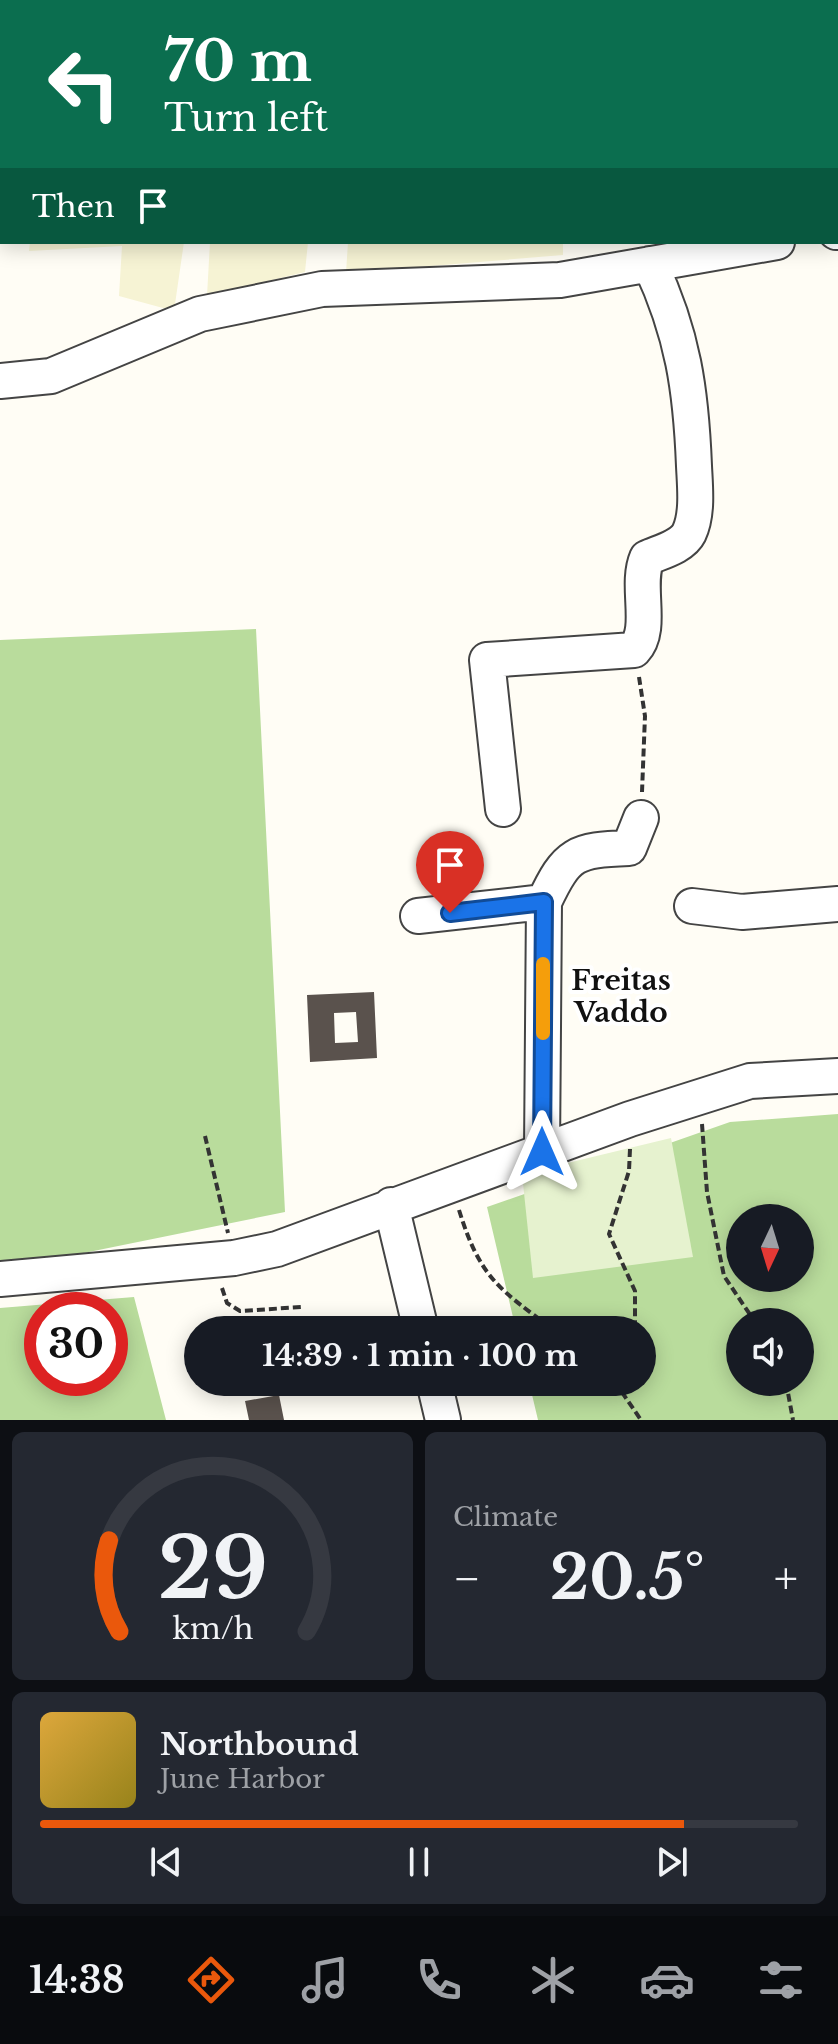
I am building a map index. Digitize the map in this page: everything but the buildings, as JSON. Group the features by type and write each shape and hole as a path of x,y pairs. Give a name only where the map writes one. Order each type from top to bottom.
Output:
{"street":[{"path":"0,381 51,376 200,314 322,289 560,280 765,244"},
{"path":"503,809 487,660 634,650 644,636 643,569 647,558 681,542 688,534 695,492 687,371 679,335 650,264"},
{"path":"542,1152 544,902 560,869 589,850 629,848 641,818"},
{"path":"418,916 544,902"},
{"path":"692,906 742,912 838,904"},
{"path":"0,1279 224,1259 277,1249 630,1119 750,1081 838,1076"},
{"path":"391,1205 418,1316"},
{"path":"437,1396 443,1420"}],"path":[{"path":"634,650 645,716 641,818"},
{"path":"700,1098 707,1192 724,1276 746,1308"},
{"path":"630,1119 629,1171 609,1234 635,1291 635,1316"},
{"path":"205,1136 224,1259 227,1303 240,1311 302,1307"},
{"path":"450,1184 470,1247 495,1286 535,1316"},
{"path":"625,1396 641,1420"},
{"path":"789,1396 793,1420"}],"shaded area":[{"path":"30,244 184,244 174,311 119,296 122,246 29,251"},
{"path":"210,244 308,244 305,272 207,296"},
{"path":"348,244 563,244 563,255 346,273"}],"green space":[{"path":"256,629 285,1212 0,1270 0,640"},
{"path":"838,1114 838,1420 538,1420 532,1396 656,1396 656,1316 513,1316 487,1207 730,1122"},
{"path":"671,1138 693,1257 533,1278 522,1174"},
{"path":"128,1297 134,1297 166,1420 0,1420 0,1308 24,1306 24,1396 128,1396"}],"slow traffic":[{"path":"543,964 543,1033"}],"district":[{"name":"Freitas Vaddo","path":"621,996"}],"route":[{"path":"450,913 544,902 542,1152"}]}
